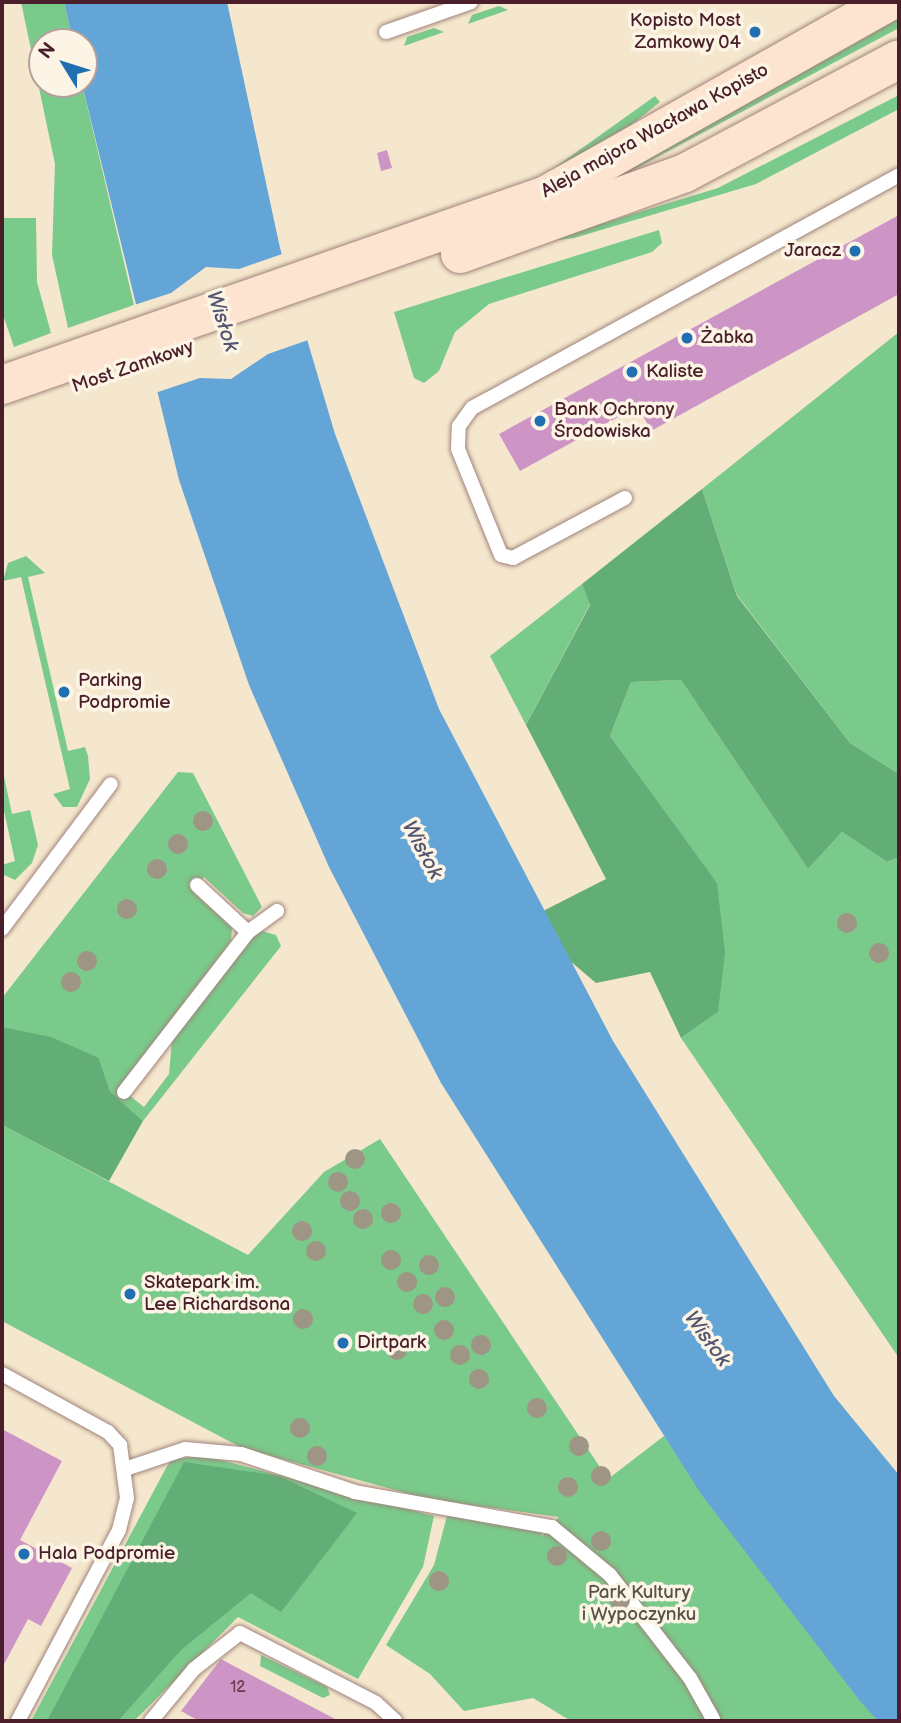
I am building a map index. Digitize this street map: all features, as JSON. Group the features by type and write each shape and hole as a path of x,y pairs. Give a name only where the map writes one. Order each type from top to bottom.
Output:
{"main road":[{"name":"Aleja majora Wacława Kopisto","path":"419,255 546,195 888,2"},
{"name":"Aleja majora Wacława Kopisto","path":"419,255 685,173 899,59"},
{"name":"Most Zamkowy","path":"2,384 419,255"},
{"name":"Most Zamkowy","path":"2,412 419,255"}],"lane":[{"path":"386,32 471,2"},
{"path":"625,498 513,558 501,555 457,449 459,426 472,408 899,175"},
{"path":"2,929 111,784"},
{"path":"197,885 248,932"},
{"path":"124,1092 248,932 277,911"},
{"path":"2,1374 108,1432 125,1469 127,1498 119,1530 18,1721"},
{"path":"125,1469 184,1449 241,1454 355,1492 552,1527 610,1575 690,1678 713,1719"},
{"path":"151,1721 194,1669 240,1633 376,1703 395,1721"}],"green space":[{"path":"21,2 64,2 70,28 28,28 28,35"},
{"path":"499,6 508,10 468,24 472,15"},
{"path":"899,14 899,28 616,179 617,173"},
{"path":"434,28 444,32 404,46 407,37"},
{"path":"899,95 899,109 756,184 574,238 541,242 718,188"},
{"path":"655,96 660,102 601,149 515,196"},
{"path":"41,98 85,98 134,305 68,328 52,255 55,164"},
{"path":"2,218 36,218 37,282 51,333 14,347 2,312"},
{"path":"659,230 662,243 652,252 489,304 455,332 439,371 424,383 414,378 394,312"},
{"path":"899,332 899,774 850,743 737,595 702,489"},
{"path":"702,489 737,596 850,743 899,774 899,857 887,862 842,832 808,869 681,680 631,682 610,736 717,883 725,953 718,1012 681,1038 650,972 596,983 569,960 543,911 606,879 526,725 590,605 582,584"},
{"path":"26,556 45,573 28,577 68,751 85,747 88,756 90,779 77,807 63,807 53,794 70,789 21,577 3,581 8,563"},
{"path":"582,584 590,604 526,725 490,656"},
{"path":"681,680 808,869 842,832 887,862 899,857 899,1358 681,1038 718,1012 717,884 610,736 631,682"},
{"path":"2,767 12,814 30,810 38,845 32,863 15,880 2,874 2,865 15,861 2,802"},
{"path":"178,772 193,773 262,907 253,916 243,913 204,877 192,891 232,928 231,941 119,1087 144,1107 169,1074 172,1040 258,930 276,935 281,946 143,1121 110,1091 99,1058 2,1027 2,998"},
{"path":"2,1027 51,1037 99,1058 110,1091 143,1121 109,1181 2,1125"},
{"name":"Park Kultury i Wypoczynku","path":"2,1125 248,1255 324,1172 380,1139 608,1479 664,1436 878,1721 571,1721 533,1698 464,1711 430,1674 386,1645 434,1565 447,1516 512,1523 543,1531 541,1537 559,1517 428,1499 242,1448 2,1321"},
{"path":"205,1456 434,1516 423,1567 358,1679 238,1617 134,1721 31,1721 166,1468 172,1459"},
{"path":"184,1462 279,1476 357,1513 281,1612 251,1593 181,1650 118,1721 47,1721"},
{"path":"261,1655 327,1687 330,1695 323,1698 260,1666"}],"water":[{"name":"Wisłok","path":"64,2 227,2 280,248 335,434 439,709 613,1041 834,1396 899,1475 899,1721 878,1721 860,1701 701,1494 441,1083 329,867 249,685 179,480 85,98 98,98 98,28 70,28"}],"pier":[{"path":"285,253 311,339 268,354 231,379 200,378 152,394 131,306 171,293 206,267 239,269"}],"building":[{"path":"387,150 392,168 381,171 377,153"},
{"path":"899,215 899,294 651,431 638,406 520,471 499,434"},
{"name":"Hala Podpromie","path":"2,1429 62,1461 20,1540 72,1568 41,1626 28,1619 2,1668"},
{"path":"221,1659 339,1721 199,1721 181,1711"}],"place":[{"name":"Kopisto Most Zamkowy 04","path":"755,32"},
{"name":"Jaracz","path":"855,251"},
{"name":"Żabka","path":"687,338"},
{"name":"Kaliste","path":"632,372"},
{"name":"Bank Ochrony Środowiska","path":"540,421"},
{"name":"Parking Podpromie","path":"64,692"},
{"name":"Skatepark im. Lee Richardsona","path":"130,1294"},
{"name":"Dirtpark","path":"343,1343"},
{"name":"Hala Podpromie","path":"24,1554"}]}
